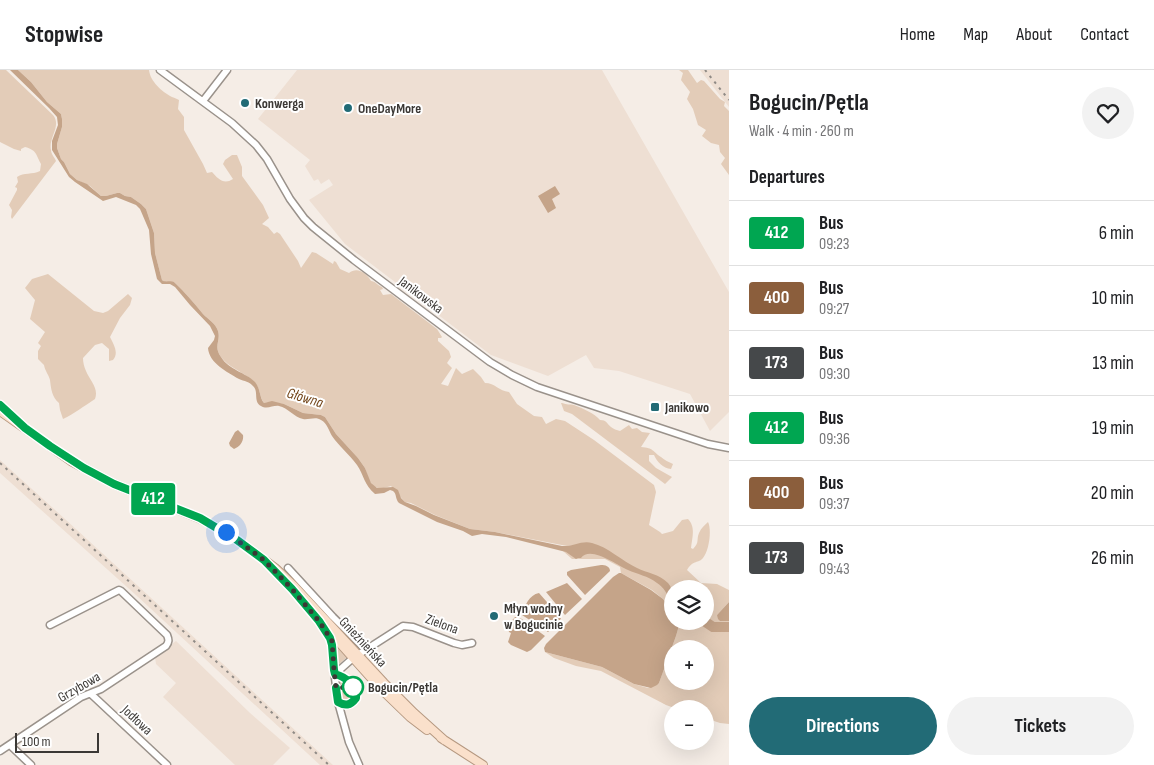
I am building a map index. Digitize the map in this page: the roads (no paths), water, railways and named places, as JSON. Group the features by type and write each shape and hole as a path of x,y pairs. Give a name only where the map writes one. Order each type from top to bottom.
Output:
{"main road":[{"name":"Gnieźnieńska","path":"0,405 25,428"},
{"name":"Gnieźnieńska","path":"0,411 71,461 90,472 114,484 200,518 237,540 275,568 294,586 381,688 410,717 429,732 483,765"},
{"name":"Gnieźnieńska","path":"264,560 319,621 356,657"}],"street":[{"name":"Janikowska","path":"160,70 232,123 256,145 267,159 290,199 304,218 317,231 490,362 524,381 552,392 690,438 729,448"},
{"path":"203,101 227,70"},
{"path":"288,568 366,650"},
{"name":"Grzybowa","path":"0,751 82,697 101,689 166,646 169,642 167,635 118,590 50,625"},
{"path":"319,621 332,641 338,702 348,742 359,765"},
{"name":"Zielona","path":"335,674 356,657 403,626 413,627 462,645 472,643"},
{"name":"Jodłowa","path":"91,694 167,765"},
{"path":"10,745 31,765"}],"waterway":[{"name":"Główna","path":"714,627 729,627"}],"railway":[{"path":"705,70 729,100"},
{"path":"0,463 329,765"}],"place":[{"name":"Konwerga","path":"245,103"},
{"name":"OneDayMore","path":"348,108"},
{"name":"Janikowo","path":"655,407"},
{"name":"Młyn wodny w Bogucinie","path":"494,616"},
{"name":"Bogucin/Pętla","path":"353,687"}]}
